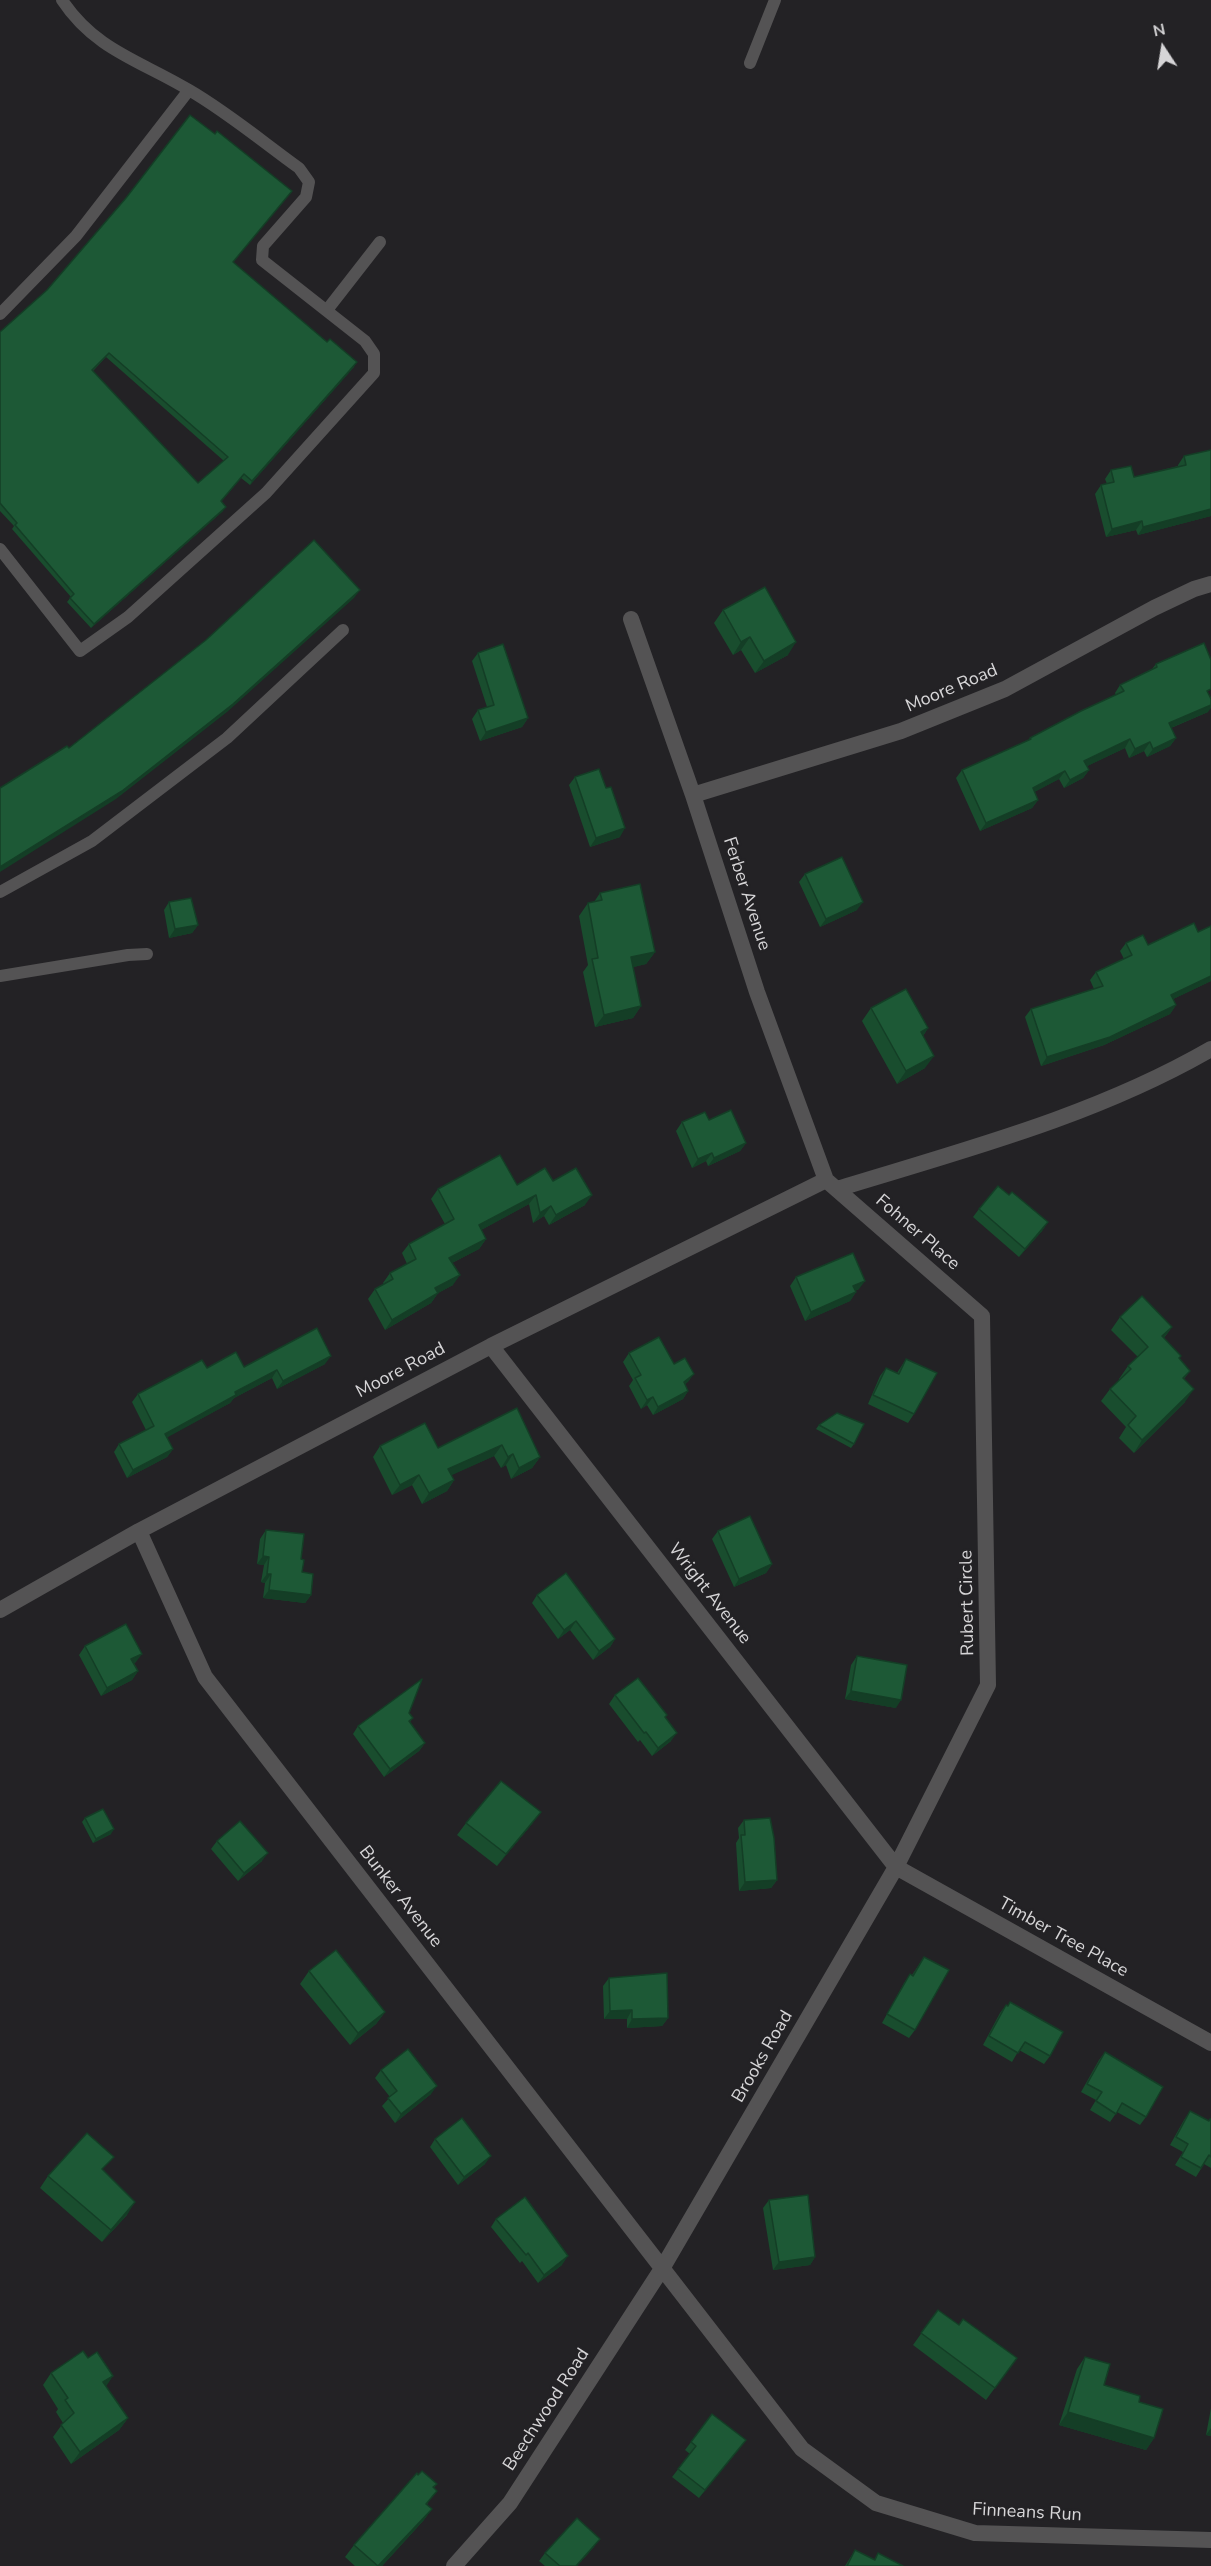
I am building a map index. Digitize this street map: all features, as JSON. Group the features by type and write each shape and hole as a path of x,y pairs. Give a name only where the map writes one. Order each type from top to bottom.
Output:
{"street":[{"name":"Moore Road","path":"693,795 901,731 1005,689 1164,603 1194,588 1211,584"},
{"name":"Ferber Avenue","path":"631,619 693,795 758,992 831,1185"},
{"name":"Moore Road","path":"0,1610 139,1531 491,1346 831,1185 1023,1132 1094,1107 1179,1068 1211,1049"},
{"name":"Fohner Place","path":"831,1185 982,1316"},
{"name":"Rubert Circle","path":"896,1867 988,1685 982,1316"},
{"name":"Wright Avenue","path":"491,1346 896,1867"},
{"name":"Bunker Avenue","path":"139,1531 205,1677 663,2267"},
{"name":"Timber Tree Place","path":"896,1867 1211,2043"},
{"name":"Brooks Road","path":"663,2267 896,1867"},
{"name":"Finneans Run","path":"663,2267 802,2449 876,2503 975,2533 1211,2540"},
{"name":"Beechwood Road","path":"454,2566 510,2502 663,2267"}],"lane":[{"path":"0,549 80,651 128,617 266,493 374,373 374,354 365,341 262,260 263,246 306,197 309,182 299,168 189,90 132,61 99,39 74,18 63,0"},
{"path":"750,63 774,0"},
{"path":"0,315 76,236 189,90"},
{"path":"327,310 380,242"},
{"path":"0,892 92,841 218,745 343,630"},
{"path":"0,976 128,955 147,954"}],"building":[{"path":"190,115 215,134 217,131 292,191 233,262 327,342 330,339 357,362 252,481 244,474 221,501 226,507 94,624 70,598 74,594 15,525 17,523 0,503 0,332 47,290 126,198","holes":["109,353 228,457 198,483 92,370"]},
{"path":"1211,450 1211,509 1143,527 1142,521 1112,529 1101,485 1114,482 1111,470 1131,466 1134,477 1186,465 1184,456"},
{"path":"314,540 360,590 233,704 122,791 0,867 0,788 67,746 69,748 206,640"},
{"path":"765,587 796,642 764,661 750,637 741,642 723,610"},
{"path":"1204,643 1211,660 1211,689 1207,691 1211,705 1169,723 1176,738 1153,749 1150,742 1135,749 1130,739 1084,761 1089,770 1070,780 1065,771 1033,788 1038,800 986,823 962,770 1031,739 1081,711 1124,691 1120,685 1157,667 1156,664"},
{"path":"503,644 528,718 486,732 478,710 494,705 478,653"},
{"path":"599,769 606,788 611,787 625,828 596,838 575,777"},
{"path":"842,857 863,902 826,919 805,874"},
{"path":"640,884 655,952 631,957 641,1006 604,1015 592,959 598,958 588,903 602,900 600,893"},
{"path":"191,898 198,925 175,929 169,902"},
{"path":"1194,923 1198,932 1211,926 1211,976 1171,995 1176,1005 1110,1037 1047,1057 1031,1009 1103,986 1096,972 1132,955 1126,943 1143,935 1148,945"},
{"path":"906,989 928,1028 921,1032 934,1056 906,1071 871,1008"},
{"path":"731,1110 746,1143 714,1158 712,1153 698,1159 682,1122 705,1112 709,1120"},
{"path":"500,1155 517,1185 545,1168 553,1181 576,1168 592,1195 556,1215 551,1206 540,1213 536,1195 479,1225 486,1239 449,1258 460,1275 435,1288 438,1293 392,1320 375,1289 393,1279 390,1273 416,1259 409,1244 454,1219 438,1189"},
{"path":"998,1186 1009,1195 1012,1192 1048,1222 1025,1249 979,1209"},
{"path":"853,1253 865,1281 853,1286 856,1292 811,1312 796,1277"},
{"path":"1142,1296 1172,1327 1162,1336 1181,1356 1179,1358 1190,1371 1183,1378 1194,1389 1142,1440 1128,1425 1136,1416 1110,1389 1131,1369 1128,1366 1148,1347 1120,1317"},
{"path":"317,1328 331,1356 283,1381 277,1370 235,1392 236,1395 165,1434 173,1449 133,1470 119,1444 154,1426 138,1394 202,1360 207,1368 236,1352 244,1367"},
{"path":"659,1337 674,1364 685,1358 694,1374 684,1382 688,1391 658,1407 653,1397 647,1400 635,1378 641,1375 629,1353"},
{"path":"906,1359 937,1373 914,1414 873,1395 886,1368 899,1374"},
{"path":"517,1408 540,1457 519,1468 513,1454 508,1457 502,1445 448,1469 454,1480 429,1493 419,1475 400,1485 380,1446 425,1423 438,1448"},
{"path":"837,1413 864,1424 854,1444 819,1425"},
{"path":"750,1516 772,1564 739,1579 718,1531"},
{"path":"266,1530 304,1534 302,1572 313,1574 311,1595 269,1590 271,1574 267,1574 269,1557 263,1556"},
{"path":"566,1573 615,1639 599,1651 576,1621 564,1630 537,1595"},
{"path":"126,1624 142,1654 131,1659 138,1671 107,1688 85,1646"},
{"path":"857,1656 907,1665 901,1700 851,1691"},
{"path":"638,1678 667,1715 665,1717 677,1733 658,1748 615,1695"},
{"path":"422,1679 409,1713 413,1718 409,1721 425,1743 390,1769 358,1726"},
{"path":"501,1781 541,1812 506,1854 466,1823"},
{"path":"103,1809 114,1829 96,1839 85,1818"},
{"path":"770,1818 777,1880 745,1882 741,1835 745,1835 744,1820"},
{"path":"240,1821 268,1853 244,1873 217,1841"},
{"path":"336,1950 385,2012 358,2033 309,1971"},
{"path":"924,1957 949,1970 915,2030 887,2014 910,1974 913,1976"},
{"path":"667,1973 668,2018 632,2019 632,2010 610,2011 609,1978"},
{"path":"1010,2002 1063,2032 1050,2056 1025,2042 1018,2053 989,2036 1006,2005 1008,2006"},
{"path":"408,2049 437,2086 401,2114 388,2098 397,2091 381,2070"},
{"path":"1105,2052 1163,2087 1146,2117 1122,2103 1116,2114 1096,2101 1102,2092 1087,2084"},
{"path":"1190,2111 1209,2121 1211,2119 1211,2157 1209,2155 1201,2168 1181,2157 1188,2144 1176,2137"},
{"path":"462,2118 491,2156 464,2177 435,2139"},
{"path":"87,2133 114,2157 102,2169 135,2202 111,2230 48,2176"},
{"path":"808,2195 815,2257 779,2262 769,2200"},
{"path":"525,2197 568,2256 544,2275 528,2253 526,2255 496,2219"},
{"path":"938,2310 959,2325 963,2319 1017,2358 995,2388 921,2333"},
{"path":"83,2351 88,2358 97,2352 113,2376 103,2382 128,2418 80,2452 61,2425 74,2413 65,2400 68,2398 51,2373"},
{"path":"1085,2357 1110,2364 1104,2385 1140,2396 1139,2402 1163,2409 1154,2438 1068,2412"},
{"path":"712,2414 746,2440 705,2490 678,2469 696,2446 691,2442"},
{"path":"422,2471 437,2484 433,2487 437,2491 426,2504 432,2509 378,2566 354,2545 417,2473 418,2475"},
{"path":"577,2518 600,2539 576,2566 560,2566 545,2553"},
{"path":"855,2550 875,2560 878,2553 903,2566 847,2566"}]}
